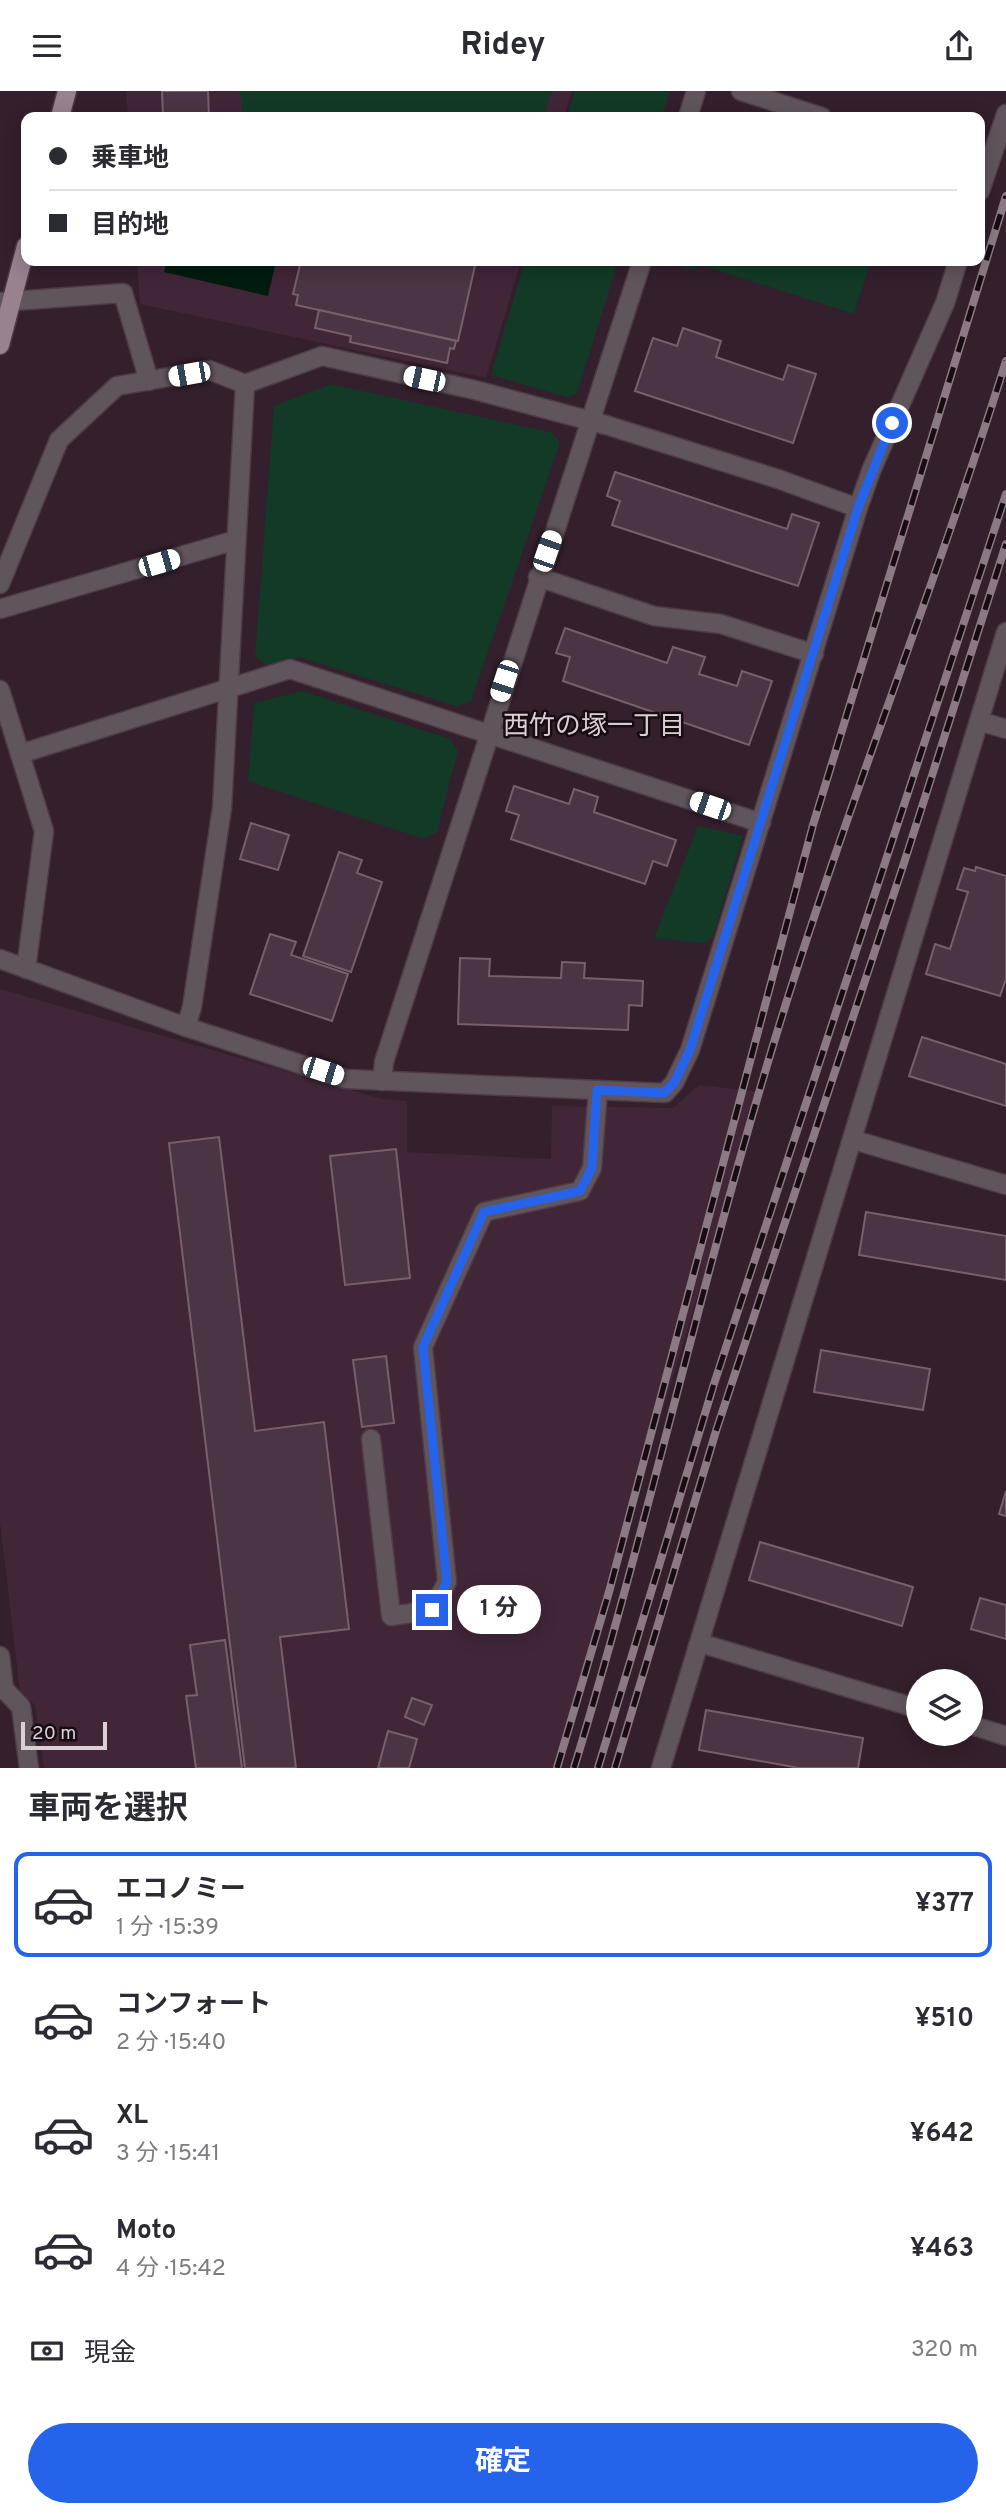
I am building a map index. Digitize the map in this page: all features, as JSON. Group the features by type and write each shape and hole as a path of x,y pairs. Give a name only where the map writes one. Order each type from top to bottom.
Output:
{"main road":[{"path":"61,112 67,91"},
{"path":"0,345 6,302 21,260"}],"street":[{"path":"690,112 696,91"},
{"path":"741,91 806,112"},
{"path":"985,165 1006,114"},
{"path":"383,1081 384,1062 538,577 640,266"},
{"path":"0,959 186,1027 346,1079 664,1093 674,1083 690,1050 871,471 945,303 956,266"},
{"path":"6,302 123,293 149,381"},
{"path":"0,584 59,440 117,386 209,370 245,384 322,356 475,390 590,422 778,479 858,508"},
{"path":"186,1027 192,1007 222,808 245,384"},
{"path":"1,608 236,540"},
{"path":"538,577 654,616 722,624 814,654"},
{"path":"660,1768 854,1140 1006,632"},
{"path":"20,754 290,669 761,823"},
{"path":"0,690 44,831 26,969"},
{"path":"979,721 1006,729"},
{"path":"371,1439 391,1616 432,1610 447,1582 423,1347 484,1212 580,1191 592,1168 597,1090"},
{"path":"854,1140 1006,1185"},
{"path":"700,1643 906,1705"},
{"path":"0,1656 2,1689 21,1707 29,1768"},
{"path":"983,1729 1006,1736"}],"shaded area":[{"path":"126,91 572,91 566,112 128,112"},
{"path":"240,91 552,91 545,112 242,112"},
{"path":"575,91 670,91 664,112 569,112"},
{"path":"137,266 520,266 486,378 140,304"},
{"path":"166,266 275,266 268,296 164,272"},
{"path":"524,266 616,266 577,394 567,397 491,375"},
{"path":"680,266 697,266 695,271"},
{"path":"704,266 869,266 854,314"},
{"path":"331,384 553,433 560,443 471,701 456,706 299,657 268,666 255,656 274,406"},
{"path":"302,691 450,739 458,751 437,832 424,839 248,781 254,703"},
{"path":"698,826 743,836 713,937 704,943 654,938"},
{"path":"0,989 382,1099 407,1101 407,1152 551,1159 552,1106 673,1108 699,1085 760,1092 553,1768 44,1768 35,1705 20,1692 0,1522"}],"building":[{"path":"162,91 208,91 209,112 163,112"},
{"path":"300,266 475,266 458,341 296,305 298,295 293,294"},
{"path":"319,310 456,341 454,349 450,348 447,363 350,342 351,336 315,328"},
{"path":"683,328 721,341 716,357 783,380 788,365 816,374 793,443 635,391 653,338 677,346"},
{"path":"615,472 787,529 792,514 819,523 798,586 612,525 620,501 607,496"},
{"path":"565,628 667,663 673,647 705,657 699,674 737,686 742,671 772,681 749,745 563,681 570,657 556,653"},
{"path":"514,786 569,804 574,789 598,797 594,812 676,840 667,866 653,861 645,884 511,839 519,815 506,811"},
{"path":"251,823 289,835 278,870 240,859"},
{"path":"339,852 362,860 357,873 382,882 351,972 303,956"},
{"path":"976,867 1006,876 1006,979 1000,996 926,974 935,944 950,949 968,892 957,889 964,868 975,871"},
{"path":"270,934 296,942 291,955 348,974 332,1021 250,994"},
{"path":"460,958 490,959 489,976 561,978 562,962 585,963 584,978 643,981 642,1006 629,1005 628,1030 458,1024"},
{"path":"922,1037 1006,1064 1006,1106 909,1076"},
{"path":"219,1137 255,1431 324,1422 349,1629 280,1637 296,1768 245,1768 169,1143"},
{"path":"396,1149 410,1278 345,1285 330,1156"},
{"path":"866,1212 1006,1236 1006,1280 859,1255"},
{"path":"821,1350 930,1369 923,1410 814,1392"},
{"path":"386,1356 394,1423 362,1427 353,1360"},
{"path":"1006,1491 1006,1516 999,1514"},
{"path":"760,1542 913,1587 902,1626 749,1580"},
{"path":"980,1598 1006,1605 1006,1639 971,1629"},
{"path":"225,1640 242,1768 196,1768 186,1696 197,1695 190,1645"},
{"path":"412,1698 432,1705 424,1725 405,1717"},
{"path":"706,1710 863,1738 858,1768 799,1768 699,1750"},
{"path":"388,1731 417,1739 409,1768 378,1768"}],"railway":[{"path":"985,264 1006,196"},
{"path":"557,1768 609,1592 813,825 985,266"},
{"path":"574,1768 627,1583 725,1211 779,1026 1006,361"},
{"path":"598,1768 713,1387 1006,494"},
{"path":"615,1768 716,1431 904,863 1006,544"}],"district":[{"name":"西竹の塚一丁目","path":"594,725"}],"route":[{"path":"432,1610 447,1582 423,1347 484,1212 580,1191 592,1168 597,1090 664,1093 674,1083 690,1050 858,508 892,423"}]}
